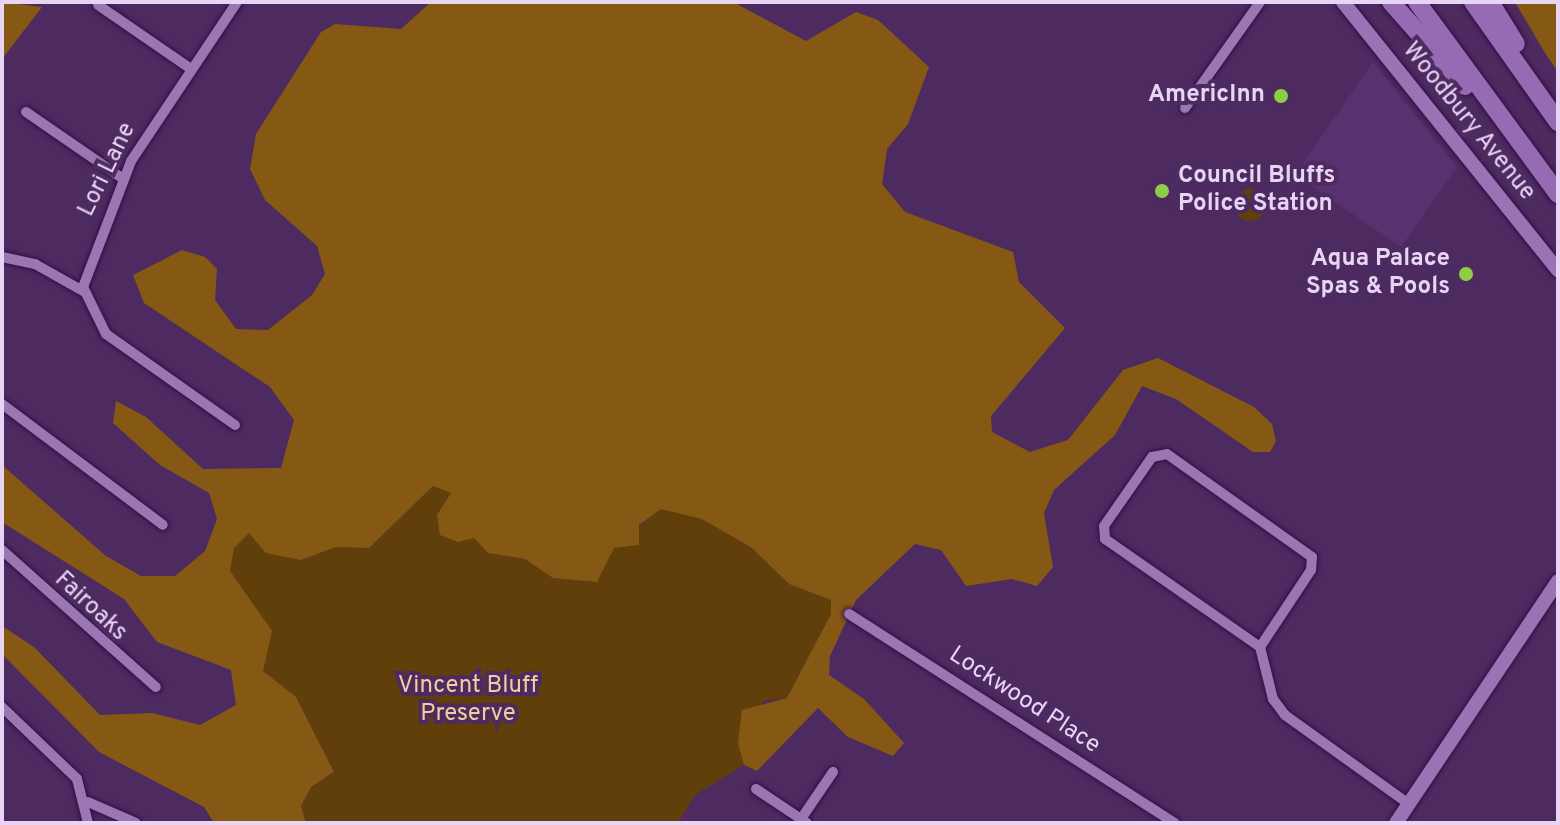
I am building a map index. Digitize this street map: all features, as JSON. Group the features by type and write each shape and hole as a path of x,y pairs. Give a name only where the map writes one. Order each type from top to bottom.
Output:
{"highway":[{"path":"1391,2 1539,169"},
{"path":"1417,2 1558,194"},
{"path":"1473,2 1558,122"},
{"path":"1490,2 1558,110"}],"main road":[{"name":"Woodbury Avenue","path":"1343,2 1558,270"},
{"path":"1396,823 1558,581"}],"street":[{"name":"Lori Lane","path":"83,291 122,178 237,2"},
{"path":"1185,108 1260,2"},
{"path":"98,5 191,69"},
{"path":"26,112 122,178"},
{"path":"2,257 35,264 83,291 106,334 235,425"},
{"path":"2,404 163,525"},
{"path":"1260,647 1311,570 1312,557 1167,454 1152,457 1104,526 1105,539 1260,647 1273,699 1285,715 1409,804"},
{"name":"Fairoaks","path":"2,550 156,687"},
{"name":"Lockwood Place","path":"849,614 1175,823"},
{"path":"2,707 70,771 88,802 88,823"},
{"path":"756,789 804,821 833,772"},
{"path":"88,802 136,823"}],"shaded area":[{"path":"2,2 42,7 2,59"},
{"path":"431,2 733,2 806,41 856,12 878,20 929,67 908,124 887,149 882,184 905,212 1013,252 1019,282 1065,328 991,416 992,432 1030,452 1068,440 1123,370 1158,358 1254,407 1272,424 1276,441 1270,452 1253,452 1176,399 1142,386 1115,435 1054,490 1044,513 1053,567 1037,586 1012,579 966,586 941,550 915,544 856,600 830,656 829,675 864,699 904,743 893,756 848,737 818,708 757,771 744,765 738,743 742,710 787,698 831,614 831,600 789,584 752,548 702,519 661,509 639,525 639,545 614,548 597,582 553,578 525,559 488,553 474,538 458,542 440,535 437,515 451,493 433,486 369,548 336,547 301,560 266,553 249,533 234,548 230,571 272,631 263,671 296,697 334,772 311,787 301,806 306,823 214,823 204,807 99,752 2,654 2,626 34,647 100,715 152,713 200,725 236,705 231,670 157,642 124,599 2,522 2,465 106,556 141,576 175,576 205,551 217,519 209,493 160,465 113,423 116,401 146,417 203,469 281,468 294,420 270,387 144,303 133,275 182,250 205,257 217,269 215,300 236,329 268,330 312,295 325,274 317,246 265,200 250,169 256,134 321,32 335,24 401,29"},
{"path":"1515,2 1558,2 1558,72 1545,53"},
{"path":"1373,62 1457,167 1401,247 1295,175"}],"green space":[{"path":"1250,189 1261,194 1266,205 1261,216 1250,221 1239,216 1234,205 1239,194"},
{"name":"Vincent Bluff Preserve","path":"433,486 452,493 488,553 525,559 554,578 597,582 614,548 661,508 702,519 752,548 789,584 831,600 831,614 787,698 764,701 738,743 744,765 695,795 678,823 306,823 301,806 311,787 334,773 296,697 263,671 271,631 229,571 234,548 249,533 301,560 336,547 369,548"}],"place":[{"name":"AmericInn","path":"1281,96"},
{"name":"Council Bluffs Police Station","path":"1162,191"},
{"name":"Aqua Palace Spas & Pools","path":"1466,274"}]}
